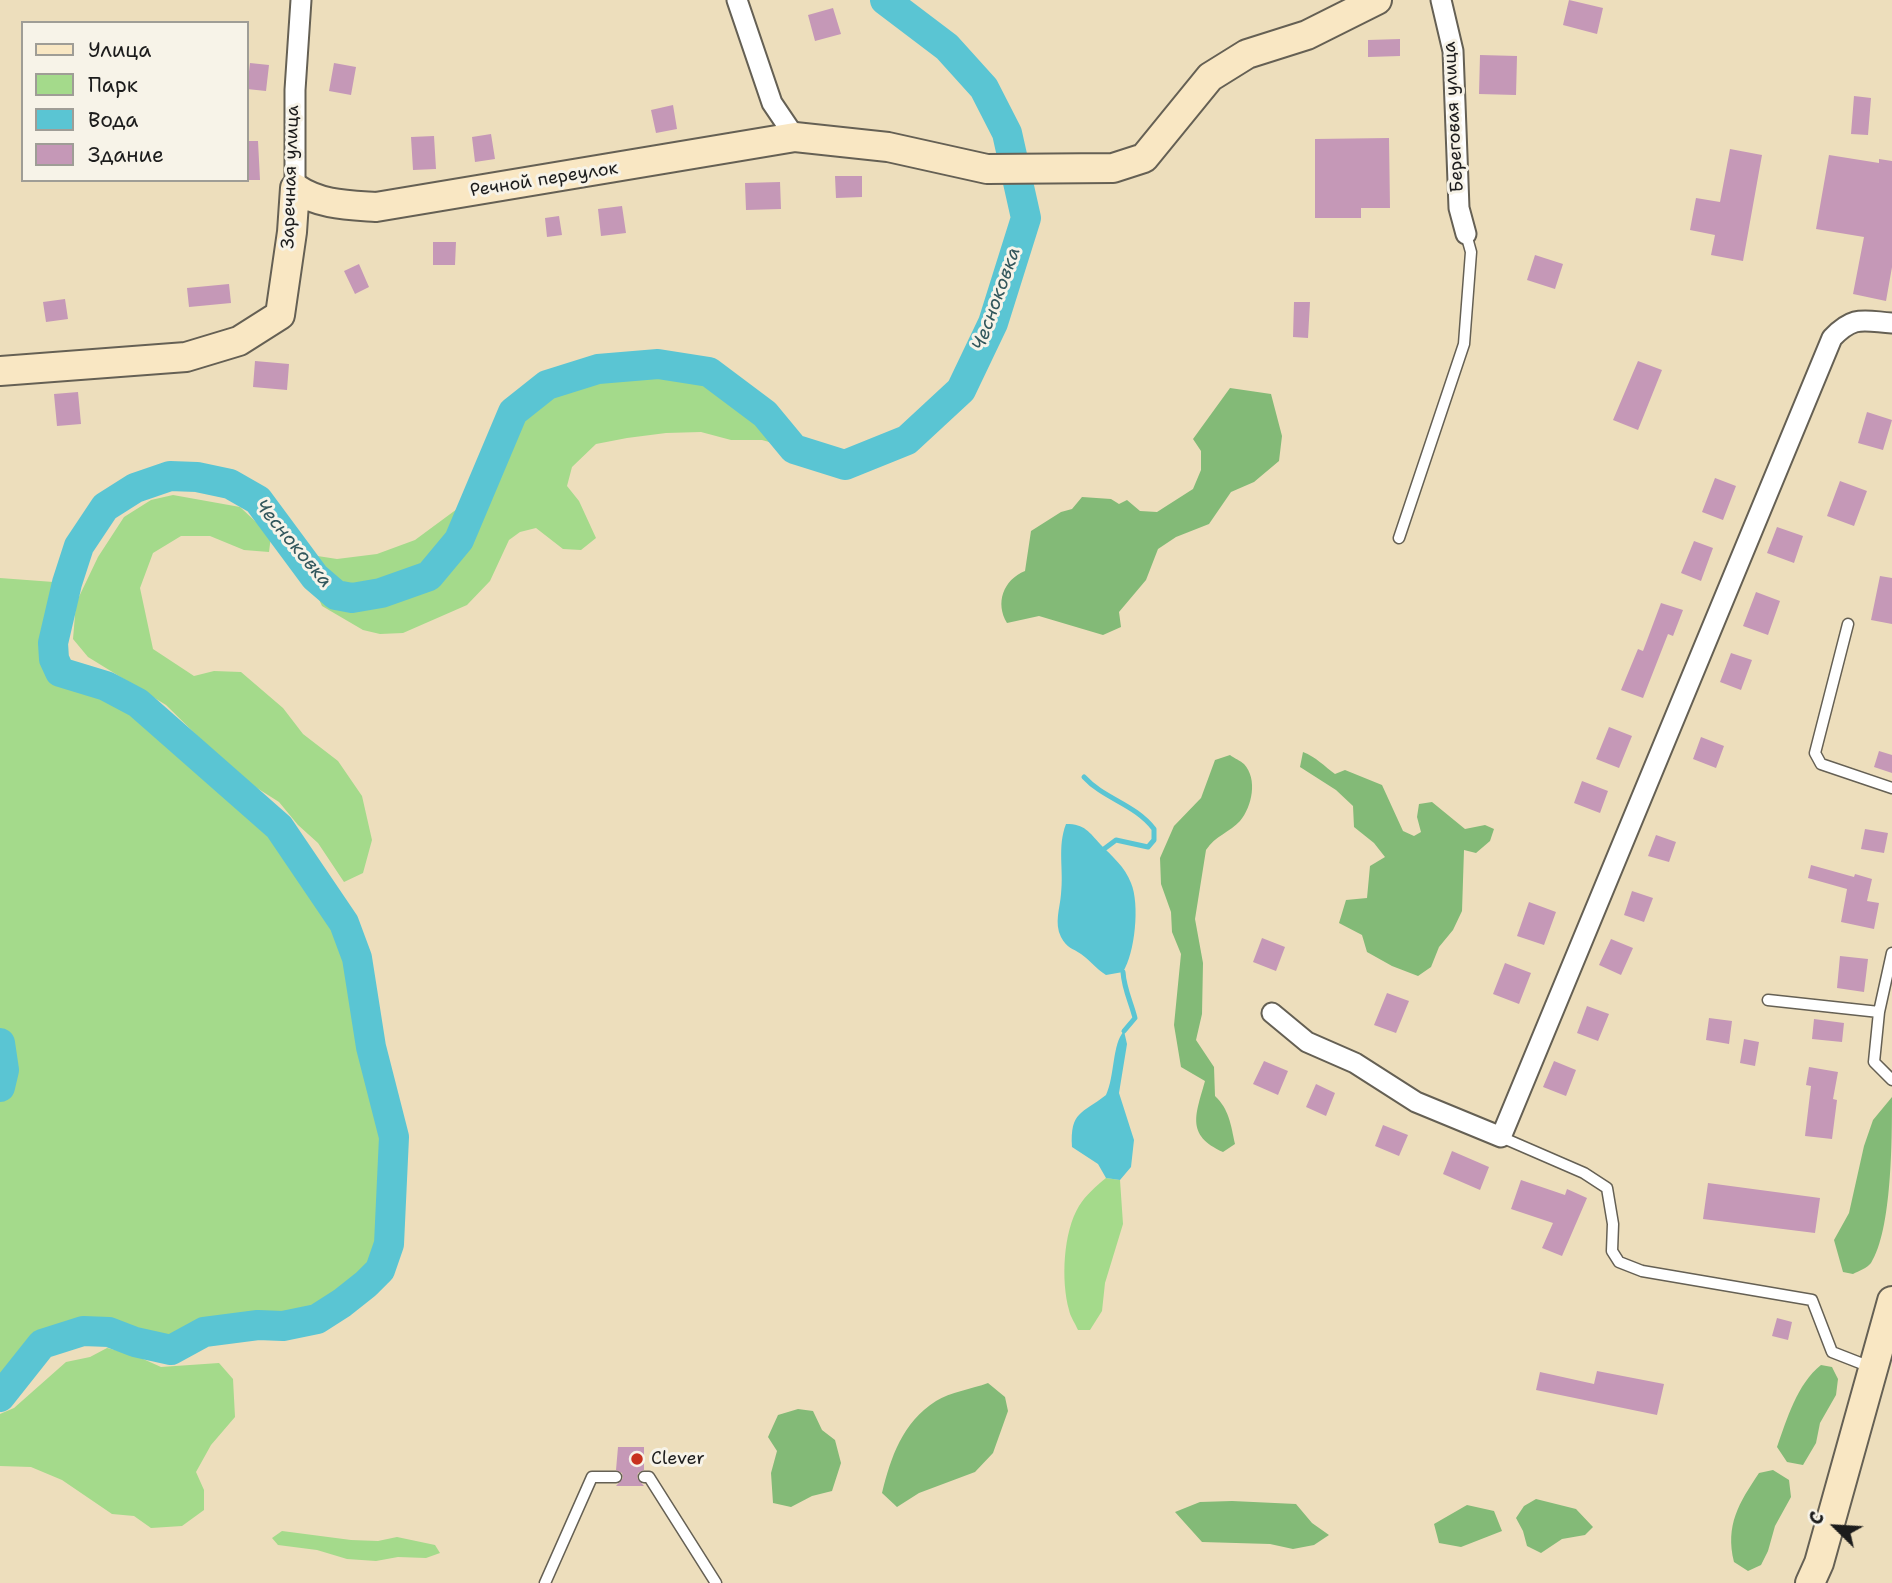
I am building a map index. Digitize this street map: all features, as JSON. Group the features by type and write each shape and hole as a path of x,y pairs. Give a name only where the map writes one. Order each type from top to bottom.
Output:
{"street":[{"name":"Заречная улица","path":"0,371 186,357 239,341 280,315 292,232 295,188 295,90 301,0"},
{"path":"737,0 772,103 795,137"},
{"name":"Речной переулок","path":"295,188 310,198 331,204 376,207 760,145 795,137 888,147 987,169 1113,168 1144,158 1210,77 1247,54 1307,35 1377,0"},
{"name":"Береговая улица","path":"1441,0 1453,51 1459,208 1466,234"},
{"path":"1272,1013 1307,1042 1355,1063 1416,1102 1501,1137 1832,338 1844,326 1857,320 1892,323"},
{"path":"1816,1577 1892,1301"}],"lane":[{"path":"1399,538 1464,344 1471,252 1466,234"},
{"path":"1848,624 1815,753 1821,764 1892,788"},
{"path":"1892,953 1879,1013 1874,1062 1892,1080"},
{"path":"1768,1000 1879,1013"},
{"path":"1501,1137 1584,1173 1607,1188 1613,1224 1612,1251 1619,1262 1642,1271 1812,1300 1832,1352 1873,1368"},
{"path":"545,1583 592,1477 616,1477"},
{"path":"644,1477 649,1477 716,1583"}],"green space":[{"path":"658,364 709,372 765,414 794,449 762,440 731,440 701,432 666,433 596,444 572,467 567,486 579,501 596,538 581,550 563,549 536,528 520,532 509,540 490,581 467,605 403,633 380,634 363,630 322,606 298,553 337,559 377,554 415,540 480,492 513,412 547,385 598,369"},
{"path":"1230,388 1271,394 1282,436 1279,461 1254,482 1231,492 1209,524 1176,537 1158,549 1146,580 1119,612 1121,627 1103,635 1039,616 1007,623 1002,608 1003,593 1011,580 1025,571 1031,531 1061,512 1072,509 1082,497 1111,499 1119,504 1127,500 1140,511 1157,512 1193,489 1201,470 1201,451 1193,439"},
{"path":"173,495 240,507 271,536 269,552 244,550 210,536 181,536 153,553 140,588 153,649 194,676 214,671 241,672 283,708 303,734 338,761 362,796 372,840 363,873 344,882 318,843 279,802 238,776 166,705 88,657 73,639 76,603 98,557 124,517 151,500"},
{"path":"0,578 67,583 54,639 56,662 60,672 106,686 138,703 279,827 344,923 357,958 371,1047 394,1137 389,1244 380,1270 342,1303 317,1319 283,1326 258,1325 204,1332 171,1350 135,1342 109,1332 83,1331 42,1344 0,1397 0,1073 4,1070 0,1043"},
{"path":"1303,752 1335,774 1345,770 1382,785 1403,831 1414,836 1421,832 1417,817 1419,804 1432,802 1465,829 1485,825 1494,829 1490,841 1476,853 1464,850 1462,911 1453,930 1439,947 1431,967 1418,976 1367,952 1362,935 1339,923 1346,900 1367,898 1370,866 1385,857 1374,843 1354,827 1353,806 1336,790 1300,767"},
{"path":"1230,755 1243,763 1248,770 1252,793 1248,808 1240,821 1206,850 1195,919 1203,963 1202,1014 1196,1040 1214,1067 1215,1096 1226,1112 1232,1130 1235,1144 1223,1152 1211,1145 1198,1131 1197,1113 1205,1081 1181,1067 1174,1025 1181,954 1172,932 1171,912 1161,884 1160,858 1174,826 1201,798 1215,760"},
{"path":"1892,1097 1887,1207 1878,1248 1867,1266 1853,1274 1843,1272 1834,1240 1849,1213 1864,1146 1873,1120"},
{"path":"1106,1178 1120,1180 1123,1224 1105,1283 1102,1311 1090,1330 1078,1330 1070,1315 1066,1298 1064,1271 1067,1243 1079,1206"},
{"path":"107,1348 132,1354 161,1367 219,1363 233,1379 235,1417 211,1445 196,1472 204,1490 204,1510 182,1526 151,1528 134,1516 112,1514 62,1480 31,1467 0,1466 0,1414 14,1408 66,1362 90,1357"},
{"path":"1821,1365 1832,1367 1838,1379 1836,1395 1820,1423 1816,1443 1803,1465 1787,1462 1777,1447 1799,1392"},
{"path":"988,1383 1005,1397 1008,1411 993,1453 975,1472 919,1493 897,1507 882,1493 889,1467 906,1430 936,1401"},
{"path":"798,1409 813,1411 822,1430 835,1440 841,1463 832,1491 812,1496 791,1507 773,1503 771,1473 777,1451 768,1437 778,1415"},
{"path":"1773,1470 1789,1480 1791,1497 1775,1526 1761,1565 1748,1571 1734,1562 1731,1537 1733,1525 1745,1494 1759,1473"},
{"path":"1536,1499 1576,1509 1593,1527 1585,1535 1562,1539 1541,1553 1527,1546 1516,1518 1524,1506"},
{"path":"1200,1502 1296,1504 1312,1523 1329,1535 1314,1545 1293,1549 1270,1544 1202,1542 1175,1512"},
{"path":"1467,1505 1494,1511 1502,1531 1461,1547 1439,1543 1434,1524"},
{"path":"282,1531 351,1540 378,1541 397,1537 435,1545 440,1553 426,1558 398,1557 376,1561 347,1559 317,1550 278,1545 272,1538"}],"water":[{"path":"1066,824 1078,825 1090,833 1122,867 1131,883 1135,903 1135,928 1131,953 1123,972 1106,975 1068,946 1059,932 1061,850"},
{"path":"1124,1031 1127,1044 1119,1093 1134,1140 1131,1167 1120,1180 1106,1178 1098,1164 1072,1147 1072,1135 1079,1115 1106,1095 1117,1044"}],"building":[{"path":"1569,0 1603,8 1597,34 1563,25"},
{"path":"833,8 841,34 815,41 808,15"},
{"path":"1400,39 1400,56 1368,57 1368,40"},
{"path":"1480,55 1517,56 1516,95 1479,94"},
{"path":"250,63 269,65 266,91 248,89"},
{"path":"334,63 356,67 351,95 329,91"},
{"path":"1854,96 1871,98 1868,135 1851,134"},
{"path":"673,105 677,129 656,133 651,110"},
{"path":"491,134 495,159 475,162 472,137"},
{"path":"434,136 436,169 413,170 411,137"},
{"path":"1389,138 1390,208 1361,208 1361,218 1315,218 1315,139"},
{"path":"248,141 258,141 260,180 248,180"},
{"path":"1730,149 1762,155 1743,261 1711,255 1715,235 1690,230 1696,198 1720,202"},
{"path":"1829,155 1879,163 1879,159 1892,161 1892,267 1886,301 1853,294 1864,237 1816,229"},
{"path":"835,176 862,176 862,197 836,198"},
{"path":"780,182 781,209 746,210 745,183"},
{"path":"622,206 626,233 601,236 598,209"},
{"path":"559,216 562,235 547,237 545,218"},
{"path":"433,242 456,242 455,265 433,265"},
{"path":"1535,255 1563,264 1555,289 1527,280"},
{"path":"359,264 369,287 355,294 344,271"},
{"path":"229,284 231,303 189,307 187,288"},
{"path":"65,299 68,319 46,322 43,302"},
{"path":"1294,302 1310,302 1308,338 1293,337"},
{"path":"255,361 289,364 287,390 253,387"},
{"path":"1638,361 1662,370 1638,430 1613,420"},
{"path":"78,392 81,424 57,426 54,394"},
{"path":"1867,412 1892,420 1883,450 1858,443"},
{"path":"1715,478 1736,486 1723,520 1702,512"},
{"path":"1840,481 1867,491 1854,526 1827,516"},
{"path":"1777,527 1803,536 1794,563 1767,553"},
{"path":"1694,541 1713,548 1701,581 1681,573"},
{"path":"1880,576 1892,578 1892,624 1871,620"},
{"path":"1756,592 1780,601 1768,635 1743,626"},
{"path":"1661,603 1683,610 1673,636 1668,634 1643,698 1621,690 1638,649 1643,651"},
{"path":"1731,653 1752,660 1741,690 1720,682"},
{"path":"1609,727 1632,736 1619,768 1596,759"},
{"path":"1701,737 1724,746 1716,768 1693,759"},
{"path":"1879,751 1892,755 1892,773 1874,767"},
{"path":"1582,781 1608,791 1600,813 1574,803"},
{"path":"1865,829 1888,833 1884,853 1861,849"},
{"path":"1656,835 1676,842 1669,862 1648,856"},
{"path":"1811,865 1872,879 1867,901 1879,903 1874,929 1841,922 1847,889 1808,878"},
{"path":"1632,891 1653,898 1644,922 1624,915"},
{"path":"1529,902 1556,912 1544,945 1517,936"},
{"path":"1262,938 1285,947 1276,971 1253,962"},
{"path":"1611,939 1633,948 1621,975 1599,965"},
{"path":"1840,956 1868,959 1864,992 1837,988"},
{"path":"1505,963 1531,973 1519,1004 1493,994"},
{"path":"1387,993 1409,1001 1396,1033 1374,1025"},
{"path":"1587,1006 1609,1014 1598,1041 1577,1033"},
{"path":"1709,1018 1732,1021 1729,1044 1706,1040"},
{"path":"1814,1019 1844,1023 1842,1042 1812,1039"},
{"path":"1744,1039 1759,1042 1755,1066 1740,1063"},
{"path":"1264,1061 1288,1071 1278,1095 1253,1084"},
{"path":"1554,1061 1576,1070 1566,1096 1543,1087"},
{"path":"1809,1067 1838,1072 1833,1099 1837,1100 1832,1139 1805,1136 1811,1086 1806,1085"},
{"path":"1316,1084 1335,1093 1326,1116 1306,1107"},
{"path":"1383,1125 1408,1135 1399,1156 1375,1146"},
{"path":"1452,1151 1489,1167 1480,1190 1443,1174"},
{"path":"1521,1180 1565,1195 1567,1189 1587,1198 1562,1256 1542,1248 1553,1223 1511,1209"},
{"path":"1708,1183 1820,1198 1815,1233 1703,1219"},
{"path":"1777,1318 1792,1322 1788,1340 1772,1336"},
{"path":"1597,1371 1664,1384 1657,1415 1536,1390 1540,1372 1594,1384"},
{"path":"618,1447 644,1447 644,1470 638,1473 637,1478 644,1486 616,1486 623,1478 622,1473 616,1470"}],"waterway":[{"name":"Чесноковка","path":"0,1397 42,1344 83,1331 109,1332 135,1342 171,1350 204,1332 258,1325 283,1326 317,1319 342,1303 380,1270 389,1244 394,1137 371,1047 357,958 344,923 279,827 138,703 106,686 60,672 54,659 53,643 79,546 105,507 135,488 170,476 197,477 230,484 258,500 315,577 336,595 352,598 381,593 429,576 459,540 513,412 547,385 598,369 658,364 709,372 765,414 794,449 845,465 907,440 961,390 993,323 1026,218 1007,133 984,88 947,47 885,0"},
{"path":"1084,777 1092,785 1138,813 1154,829 1154,840 1148,847 1116,840 1104,849"},
{"path":"1123,972 1135,1018 1124,1031"},
{"name":"Чесноковка","path":"0,1043 4,1070 0,1087"}],"place":[{"name":"Clever","path":"637,1459"}]}
